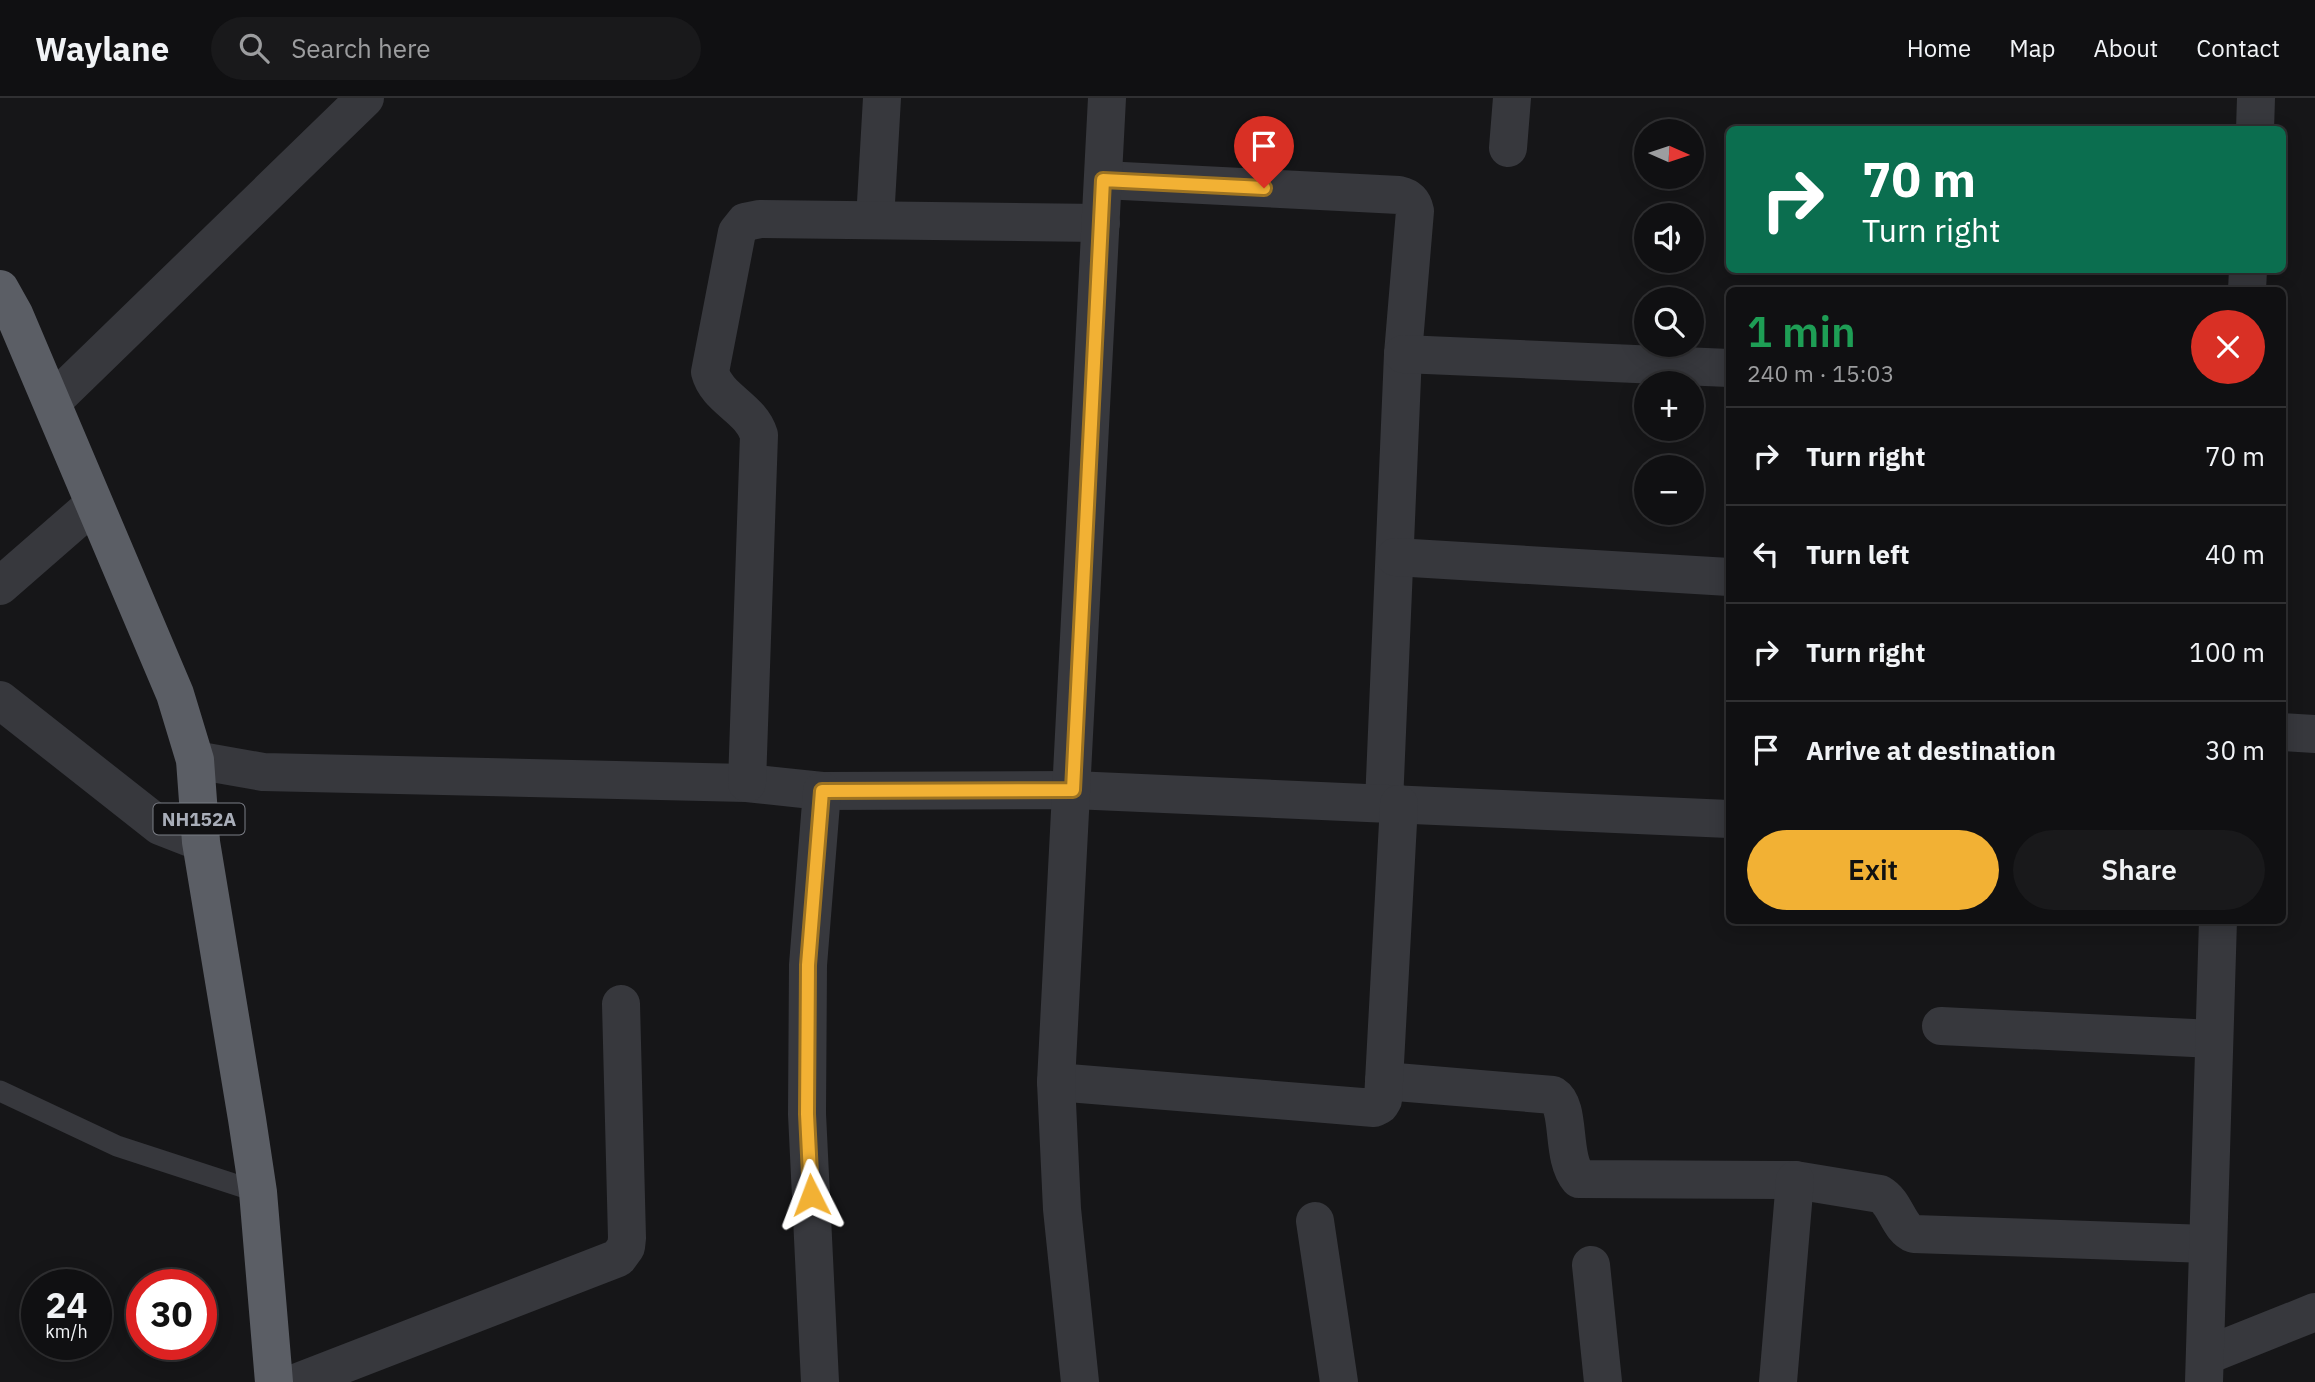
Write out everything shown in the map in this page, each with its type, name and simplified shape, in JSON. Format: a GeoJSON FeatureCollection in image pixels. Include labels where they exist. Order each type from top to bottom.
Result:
{"type":"FeatureCollection","features":[{"type":"Feature","properties":{"kind":"highway","name":"NH152A"},"geometry":{"type":"LineString","coordinates":[[0,289],[14,314],[175,694],[195,760],[201,842],[258,1192],[274,1382]]}},
{"type":"Feature","properties":{"kind":"street"},"geometry":{"type":"LineString","coordinates":[[52,402],[365,98]]}},
{"type":"Feature","properties":{"kind":"street"},"geometry":{"type":"LineString","coordinates":[[876,220],[882,98]]}},
{"type":"Feature","properties":{"kind":"street"},"geometry":{"type":"LineString","coordinates":[[1080,1382],[1062,1209],[1056,1082],[1107,98]]}},
{"type":"Feature","properties":{"kind":"street"},"geometry":{"type":"LineString","coordinates":[[1508,148],[1512,98]]}},
{"type":"Feature","properties":{"kind":"street"},"geometry":{"type":"LineString","coordinates":[[2255,126],[2256,98]]}},
{"type":"Feature","properties":{"kind":"street"},"geometry":{"type":"LineString","coordinates":[[1056,1082],[1374,1108],[1382,1100],[1384,1081],[1392,804],[1395,557],[1403,354],[1415,211],[1413,204],[1407,197],[1103,180]]}},
{"type":"Feature","properties":{"kind":"street"},"geometry":{"type":"LineString","coordinates":[[747,783],[759,435],[754,423],[716,387],[710,372],[737,232],[745,222],[760,219],[1101,223]]}},
{"type":"Feature","properties":{"kind":"street"},"geometry":{"type":"LineString","coordinates":[[1403,354],[1726,368]]}},
{"type":"Feature","properties":{"kind":"street"},"geometry":{"type":"LineString","coordinates":[[0,586],[94,504]]}},
{"type":"Feature","properties":{"kind":"street"},"geometry":{"type":"LineString","coordinates":[[1395,557],[1726,577]]}},
{"type":"Feature","properties":{"kind":"street"},"geometry":{"type":"LineString","coordinates":[[0,700],[160,826],[201,842]]}},
{"type":"Feature","properties":{"kind":"street"},"geometry":{"type":"LineString","coordinates":[[2286,732],[2315,734]]}},
{"type":"Feature","properties":{"kind":"street"},"geometry":{"type":"LineString","coordinates":[[195,760],[263,772],[747,783],[822,791],[1073,790],[1726,819]]}},
{"type":"Feature","properties":{"kind":"street"},"geometry":{"type":"LineString","coordinates":[[820,1382],[807,1114],[807,1019],[808,965],[822,791]]}},
{"type":"Feature","properties":{"kind":"street"},"geometry":{"type":"LineString","coordinates":[[2218,924],[2204,1369],[2315,1312]]}},
{"type":"Feature","properties":{"kind":"street"},"geometry":{"type":"LineString","coordinates":[[298,1382],[618,1258],[623,1253],[627,1238],[621,1004]]}},
{"type":"Feature","properties":{"kind":"street"},"geometry":{"type":"LineString","coordinates":[[1941,1026],[2214,1039]]}},
{"type":"Feature","properties":{"kind":"street"},"geometry":{"type":"LineString","coordinates":[[1384,1081],[1553,1095],[1561,1103],[1571,1168],[1579,1179],[1795,1180],[1880,1194],[1889,1201],[1906,1230],[1914,1234],[2208,1244]]}},
{"type":"Feature","properties":{"kind":"street"},"geometry":{"type":"LineString","coordinates":[[1778,1382],[1795,1180]]}},
{"type":"Feature","properties":{"kind":"street"},"geometry":{"type":"LineString","coordinates":[[1315,1221],[1339,1382]]}},
{"type":"Feature","properties":{"kind":"street"},"geometry":{"type":"LineString","coordinates":[[1591,1265],[1604,1382]]}},
{"type":"Feature","properties":{"kind":"lane"},"geometry":{"type":"LineString","coordinates":[[0,1091],[117,1146],[258,1192]]}},
{"type":"Feature","properties":{"kind":"route"},"geometry":{"type":"LineString","coordinates":[[811,1195],[807,1114],[808,965],[822,791],[1073,790],[1103,180],[1264,188]]}}]}
